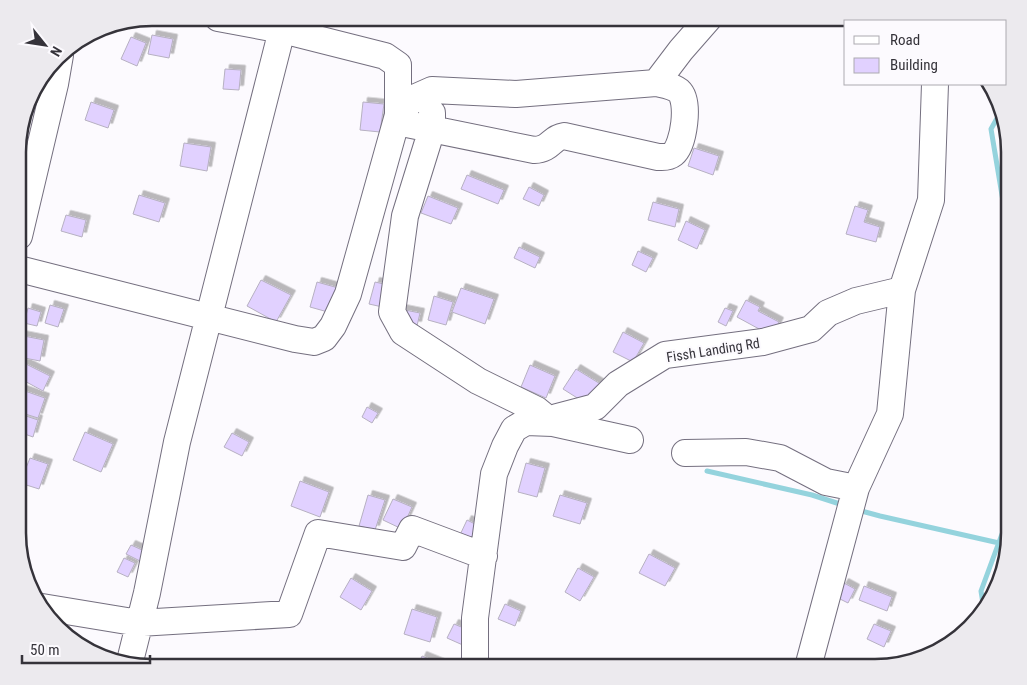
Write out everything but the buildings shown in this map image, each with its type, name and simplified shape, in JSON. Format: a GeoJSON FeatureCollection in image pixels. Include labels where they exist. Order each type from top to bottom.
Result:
{"type":"FeatureCollection","features":[{"type":"Feature","properties":{"kind":"street"},"geometry":{"type":"LineString","coordinates":[[131,657],[147,593],[177,442],[283,26]]}},
{"type":"Feature","properties":{"kind":"street"},"geometry":{"type":"LineString","coordinates":[[26,271],[295,339],[314,342],[324,338],[333,326],[348,294],[397,118],[398,65],[385,56],[289,26]]}},
{"type":"Feature","properties":{"kind":"street"},"geometry":{"type":"LineString","coordinates":[[656,83],[702,26]]}},
{"type":"Feature","properties":{"kind":"street"},"geometry":{"type":"LineString","coordinates":[[26,199],[48,82]]}},
{"type":"Feature","properties":{"kind":"street"},"geometry":{"type":"LineString","coordinates":[[656,83],[670,86],[679,91],[684,98],[685,104],[681,138],[674,153],[668,157],[658,157],[564,136],[559,137],[544,149],[534,150],[432,129],[397,118],[414,98],[432,90],[516,94],[656,83]]}},
{"type":"Feature","properties":{"kind":"street"},"geometry":{"type":"LineString","coordinates":[[810,658],[856,488],[890,414],[902,290],[931,200],[935,85]]}},
{"type":"Feature","properties":{"kind":"street"},"geometry":{"type":"LineString","coordinates":[[432,90],[432,129],[405,216],[392,312],[403,332],[478,381],[537,410],[553,423],[630,440]]}},
{"type":"Feature","properties":{"kind":"street","name":"Fissh Landing Rd"},"geometry":{"type":"LineString","coordinates":[[475,659],[475,618],[494,474],[514,429],[526,422],[553,423],[557,417],[594,406],[618,384],[665,355],[763,342],[811,329],[828,313],[856,301],[902,290]]}},
{"type":"Feature","properties":{"kind":"street"},"geometry":{"type":"LineString","coordinates":[[685,453],[746,452],[780,458],[826,482],[856,488]]}},
{"type":"Feature","properties":{"kind":"street"},"geometry":{"type":"LineString","coordinates":[[52,609],[139,623],[289,614],[318,533],[403,548],[412,529],[484,556]]}},
{"type":"Feature","properties":{"kind":"waterway"},"geometry":{"type":"LineString","coordinates":[[996,120],[991,129],[1000,183]]}},
{"type":"Feature","properties":{"kind":"waterway"},"geometry":{"type":"LineString","coordinates":[[707,471],[812,495],[843,505]]}},
{"type":"Feature","properties":{"kind":"waterway"},"geometry":{"type":"LineString","coordinates":[[858,510],[999,543]]}},
{"type":"Feature","properties":{"kind":"waterway"},"geometry":{"type":"LineString","coordinates":[[982,598],[981,591],[1000,539]]}}]}
